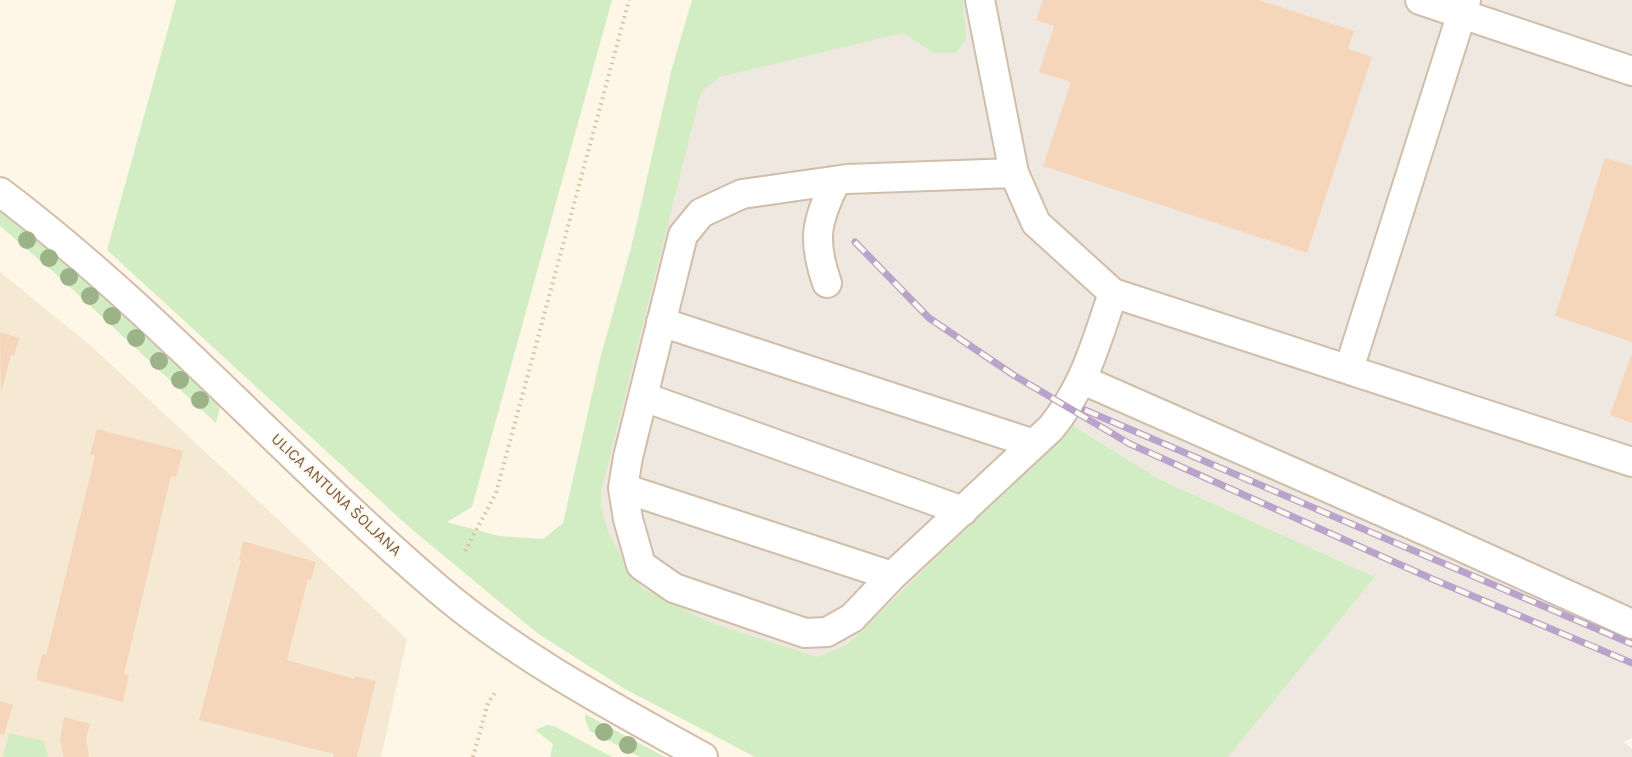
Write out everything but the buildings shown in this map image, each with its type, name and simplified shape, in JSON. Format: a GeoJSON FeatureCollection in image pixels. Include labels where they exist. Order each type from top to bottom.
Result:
{"type":"FeatureCollection","features":[{"type":"Feature","properties":{"kind":"street"},"geometry":{"type":"LineString","coordinates":[[980,0],[1014,173],[1036,223],[1113,293],[1632,462]]}},
{"type":"Feature","properties":{"kind":"street"},"geometry":{"type":"LineString","coordinates":[[1420,0],[1464,7],[1632,71]]}},
{"type":"Feature","properties":{"kind":"street"},"geometry":{"type":"LineString","coordinates":[[1349,369],[1464,7]]}},
{"type":"Feature","properties":{"kind":"street"},"geometry":{"type":"LineString","coordinates":[[1014,173],[836,181],[742,194],[701,213],[682,235],[628,457],[623,488],[628,519],[641,565],[674,588],[805,633],[827,633],[852,618],[892,576],[1034,444],[1067,408],[1083,380],[1113,293]]}},
{"type":"Feature","properties":{"kind":"street"},"geometry":{"type":"LineString","coordinates":[[826,283],[818,256],[816,235],[823,208],[836,181]]}},
{"type":"Feature","properties":{"kind":"street","name":"ULICA ANTUNA ŠOLJANA"},"geometry":{"type":"LineString","coordinates":[[0,192],[82,256],[438,589],[535,661],[586,693],[703,757]]}},
{"type":"Feature","properties":{"kind":"street"},"geometry":{"type":"LineString","coordinates":[[661,322],[1034,444]]}},
{"type":"Feature","properties":{"kind":"street"},"geometry":{"type":"LineString","coordinates":[[1083,380],[1632,624]]}},
{"type":"Feature","properties":{"kind":"street"},"geometry":{"type":"LineString","coordinates":[[644,397],[963,511]]}},
{"type":"Feature","properties":{"kind":"street"},"geometry":{"type":"LineString","coordinates":[[623,488],[892,576]]}},
{"type":"Feature","properties":{"kind":"path"},"geometry":{"type":"LineString","coordinates":[[465,551],[496,493],[629,0]]}},
{"type":"Feature","properties":{"kind":"path"},"geometry":{"type":"LineString","coordinates":[[473,757],[488,703],[496,691]]}},
{"type":"Feature","properties":{"kind":"shaded area"},"geometry":{"type":"Polygon","coordinates":[[[951,0],[1632,0],[1632,738],[1624,742],[1632,749],[1632,757],[1228,757],[1375,577],[1159,479],[1079,429],[816,682],[637,592],[587,544],[695,77],[951,0]]]}},
{"type":"Feature","properties":{"kind":"shaded area"},"geometry":{"type":"Polygon","coordinates":[[[0,272],[91,346],[407,639],[381,757],[0,757],[0,272]]]}},
{"type":"Feature","properties":{"kind":"green space"},"geometry":{"type":"Polygon","coordinates":[[[176,0],[612,0],[472,507],[447,522],[499,536],[543,539],[563,523],[600,359],[631,248],[672,68],[692,0],[963,0],[966,40],[955,53],[934,53],[903,33],[719,77],[701,92],[601,492],[601,506],[608,532],[624,562],[642,588],[709,622],[817,657],[847,645],[1072,425],[1159,479],[1375,577],[1228,757],[755,757],[625,689],[537,633],[409,527],[107,250],[176,0]]]}},
{"type":"Feature","properties":{"kind":"green space"},"geometry":{"type":"Polygon","coordinates":[[[0,211],[68,264],[216,402],[220,407],[216,423],[58,276],[0,226],[0,211]]]}},
{"type":"Feature","properties":{"kind":"green space"},"geometry":{"type":"Polygon","coordinates":[[[585,714],[665,757],[640,757],[590,731],[585,714]]]}},
{"type":"Feature","properties":{"kind":"green space"},"geometry":{"type":"Polygon","coordinates":[[[547,725],[554,726],[612,757],[550,757],[553,744],[535,730],[547,725]]]}},
{"type":"Feature","properties":{"kind":"green space"},"geometry":{"type":"Polygon","coordinates":[[[9,733],[44,741],[48,757],[3,757],[9,733]]]}},
{"type":"Feature","properties":{"kind":"railway"},"geometry":{"type":"LineString","coordinates":[[855,242],[929,318],[1015,376],[1130,444],[1430,578],[1632,663]]}},
{"type":"Feature","properties":{"kind":"railway"},"geometry":{"type":"LineString","coordinates":[[1085,410],[1632,644]]}}]}
